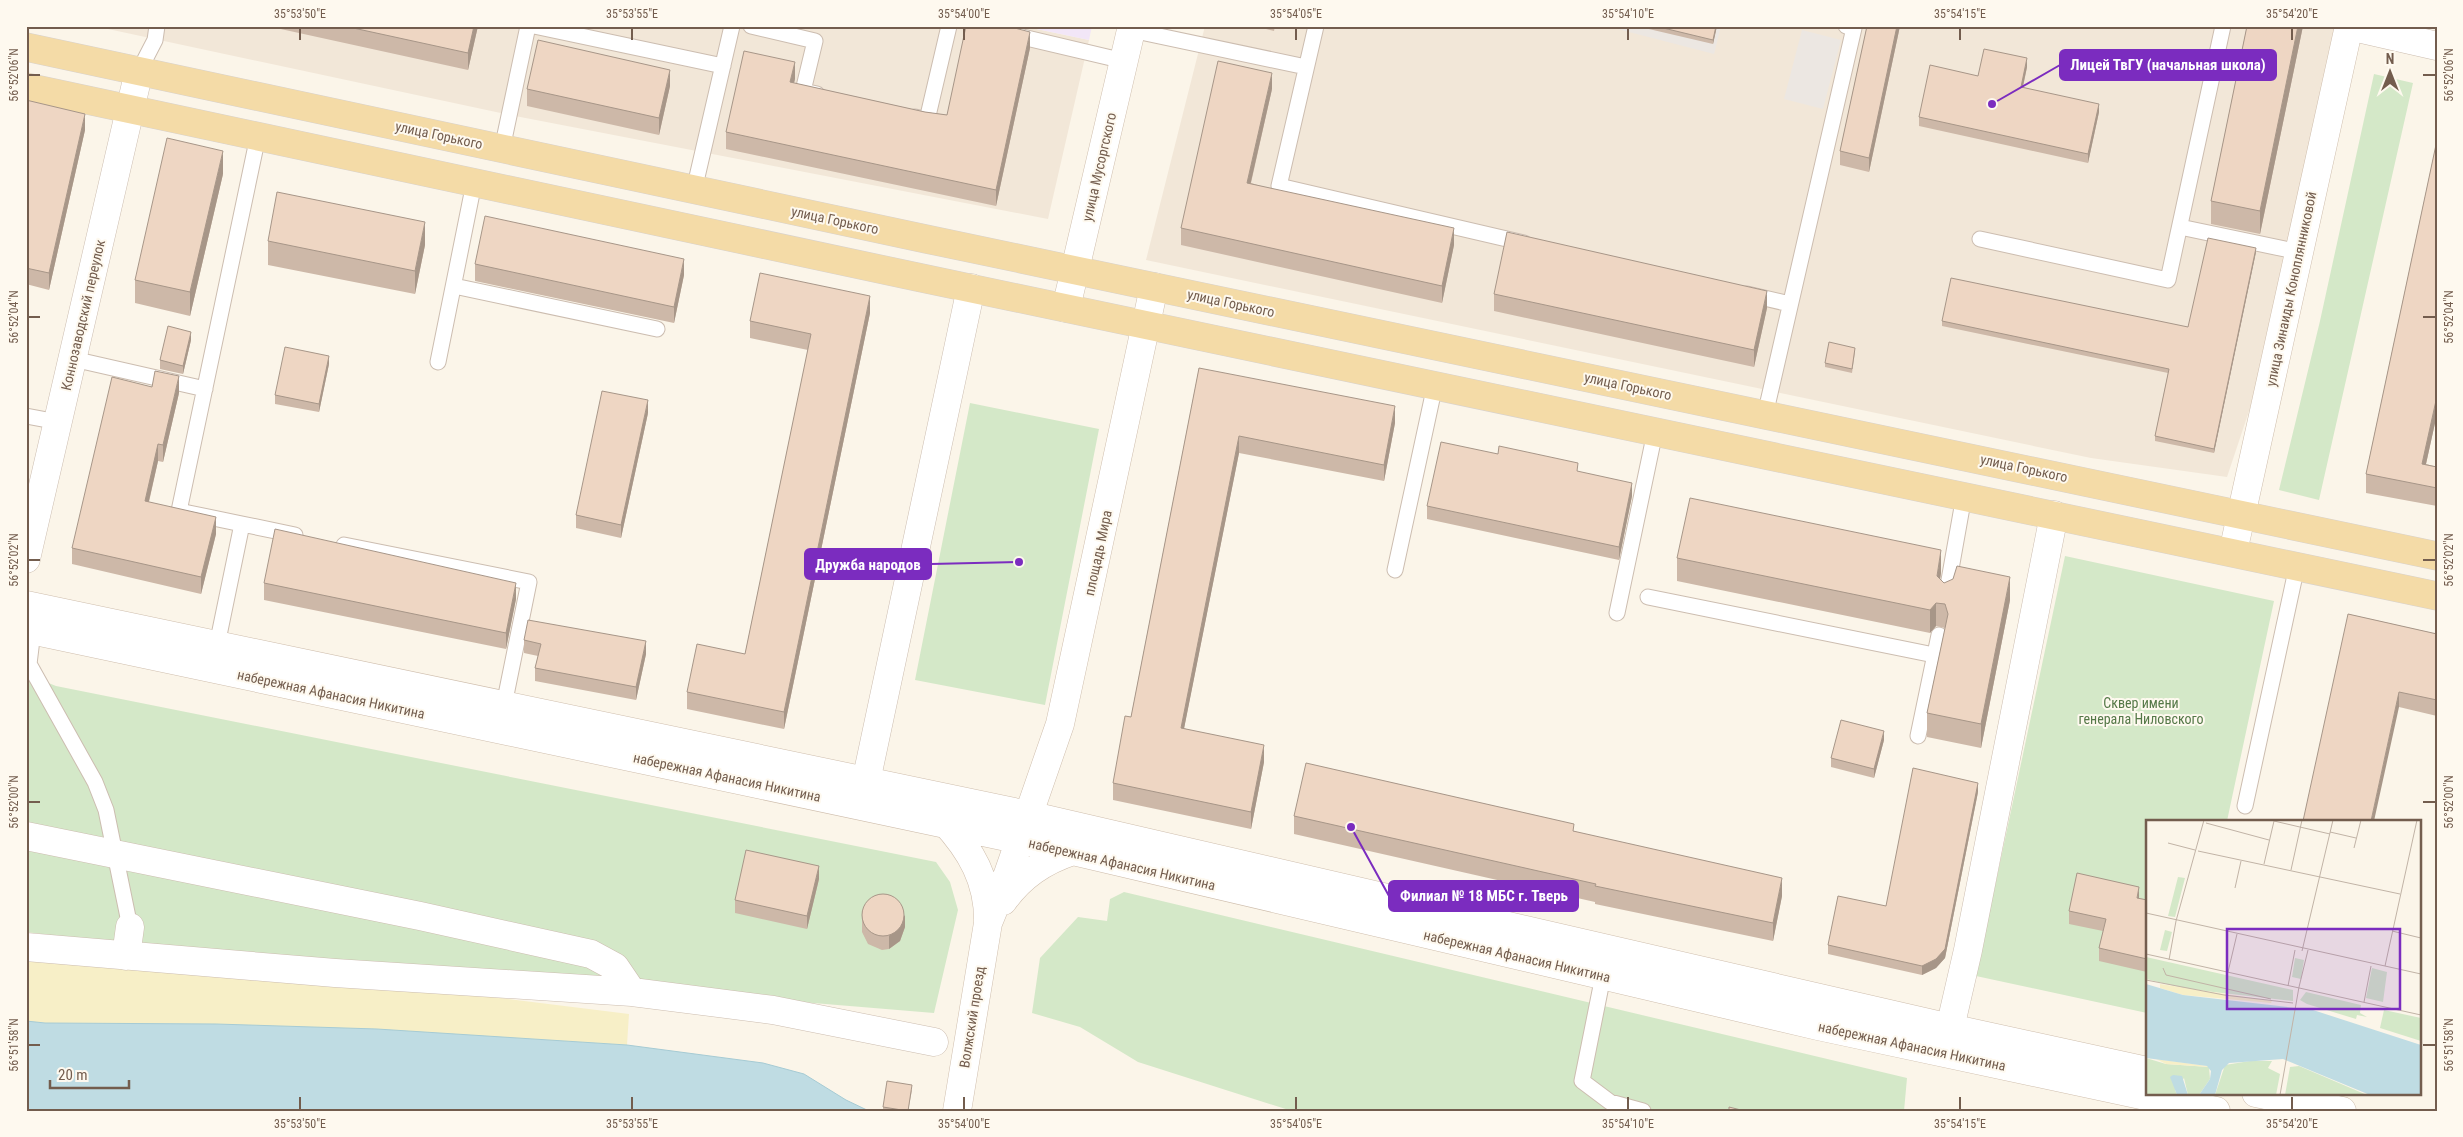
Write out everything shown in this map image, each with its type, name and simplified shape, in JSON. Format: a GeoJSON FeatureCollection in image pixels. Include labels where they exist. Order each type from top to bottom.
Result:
{"type":"FeatureCollection","features":[{"type":"Feature","properties":{"kind":"main road"},"geometry":{"type":"LineString","coordinates":[[2349,26],[2437,46]]}},
{"type":"Feature","properties":{"kind":"main road","name":"улица Зинаиды Коноплянниковой"},"geometry":{"type":"LineString","coordinates":[[2233,552],[2349,26]]}},
{"type":"Feature","properties":{"kind":"main road","name":"улица Мусоргского"},"geometry":{"type":"LineString","coordinates":[[1066,308],[1132,28]]}},
{"type":"Feature","properties":{"kind":"main road","name":"улица Горького"},"geometry":{"type":"LineString","coordinates":[[26,47],[1154,287],[2241,514],[2436,551]]}},
{"type":"Feature","properties":{"kind":"main road","name":"Коннозаводский переулок"},"geometry":{"type":"LineString","coordinates":[[26,559],[139,71]]}},
{"type":"Feature","properties":{"kind":"main road"},"geometry":{"type":"LineString","coordinates":[[26,87],[1146,325],[2437,596]]}},
{"type":"Feature","properties":{"kind":"main road","name":"площадь Мира"},"geometry":{"type":"LineString","coordinates":[[1028,815],[1060,724],[1154,287]]}},
{"type":"Feature","properties":{"kind":"main road"},"geometry":{"type":"LineString","coordinates":[[863,793],[971,288]]}},
{"type":"Feature","properties":{"kind":"main road"},"geometry":{"type":"LineString","coordinates":[[1947,1040],[1970,941],[2054,515]]}},
{"type":"Feature","properties":{"kind":"main road","name":"набережная Афанасия Никитина"},"geometry":{"type":"LineString","coordinates":[[28,622],[217,645],[504,705],[863,793],[947,824],[1603,976],[1947,1040],[2146,1071]]}},
{"type":"Feature","properties":{"kind":"main road","name":"набережная Афанасия Никитина"},"geometry":{"type":"LineString","coordinates":[[28,622],[863,793],[900,789],[1028,815],[1947,1040],[2146,1093]]}},
{"type":"Feature","properties":{"kind":"main road","name":"Волжский проезд"},"geometry":{"type":"LineString","coordinates":[[900,789],[919,799],[947,824],[966,847],[977,866],[986,893],[988,923]]}},
{"type":"Feature","properties":{"kind":"main road","name":"Волжский проезд"},"geometry":{"type":"LineString","coordinates":[[957,1111],[988,923],[1028,815]]}},
{"type":"Feature","properties":{"kind":"main road"},"geometry":{"type":"LineString","coordinates":[[26,836],[420,916],[591,954],[615,967],[632,992]]}},
{"type":"Feature","properties":{"kind":"main road","name":"Волжский проезд"},"geometry":{"type":"LineString","coordinates":[[988,923],[1013,887],[1024,877],[1046,862],[1073,852]]}},
{"type":"Feature","properties":{"kind":"main road"},"geometry":{"type":"LineString","coordinates":[[126,956],[130,926]]}},
{"type":"Feature","properties":{"kind":"main road"},"geometry":{"type":"LineString","coordinates":[[26,948],[335,973],[632,992],[773,1010],[934,1042]]}},
{"type":"Feature","properties":{"kind":"main road","name":"набережная Афанасия Никитина"},"geometry":{"type":"LineString","coordinates":[[2152,1094],[2216,1111]]}},
{"type":"Feature","properties":{"kind":"main road"},"geometry":{"type":"LineString","coordinates":[[2261,1094],[2342,1111]]}},
{"type":"Feature","properties":{"kind":"lane"},"geometry":{"type":"LineString","coordinates":[[139,71],[155,40],[157,26]]}},
{"type":"Feature","properties":{"kind":"lane"},"geometry":{"type":"LineString","coordinates":[[502,149],[528,26]]}},
{"type":"Feature","properties":{"kind":"lane"},"geometry":{"type":"LineString","coordinates":[[534,26],[723,66]]}},
{"type":"Feature","properties":{"kind":"lane"},"geometry":{"type":"LineString","coordinates":[[694,190],[732,26]]}},
{"type":"Feature","properties":{"kind":"lane"},"geometry":{"type":"LineString","coordinates":[[751,26],[815,41],[803,91],[832,98]]}},
{"type":"Feature","properties":{"kind":"lane"},"geometry":{"type":"LineString","coordinates":[[899,113],[927,120],[949,26]]}},
{"type":"Feature","properties":{"kind":"lane"},"geometry":{"type":"LineString","coordinates":[[976,26],[1124,61]]}},
{"type":"Feature","properties":{"kind":"lane"},"geometry":{"type":"LineString","coordinates":[[1316,26],[1279,186],[1540,246]]}},
{"type":"Feature","properties":{"kind":"lane"},"geometry":{"type":"LineString","coordinates":[[1766,414],[1854,28],[1846,26]]}},
{"type":"Feature","properties":{"kind":"lane"},"geometry":{"type":"LineString","coordinates":[[1980,240],[2168,280],[2223,26]]}},
{"type":"Feature","properties":{"kind":"lane"},"geometry":{"type":"LineString","coordinates":[[1132,28],[1306,68]]}},
{"type":"Feature","properties":{"kind":"lane"},"geometry":{"type":"LineString","coordinates":[[258,136],[180,511],[309,538]]}},
{"type":"Feature","properties":{"kind":"lane"},"geometry":{"type":"LineString","coordinates":[[438,362],[474,183]]}},
{"type":"Feature","properties":{"kind":"lane"},"geometry":{"type":"LineString","coordinates":[[2180,227],[2299,252]]}},
{"type":"Feature","properties":{"kind":"lane"},"geometry":{"type":"LineString","coordinates":[[454,286],[657,329]]}},
{"type":"Feature","properties":{"kind":"lane"},"geometry":{"type":"LineString","coordinates":[[1732,290],[1790,304]]}},
{"type":"Feature","properties":{"kind":"lane"},"geometry":{"type":"LineString","coordinates":[[73,359],[205,389]]}},
{"type":"Feature","properties":{"kind":"lane"},"geometry":{"type":"LineString","coordinates":[[1395,570],[1435,385]]}},
{"type":"Feature","properties":{"kind":"lane"},"geometry":{"type":"LineString","coordinates":[[26,416],[58,422]]}},
{"type":"Feature","properties":{"kind":"lane"},"geometry":{"type":"LineString","coordinates":[[1618,613],[1656,432]]}},
{"type":"Feature","properties":{"kind":"lane"},"geometry":{"type":"LineString","coordinates":[[1946,597],[1964,496]]}},
{"type":"Feature","properties":{"kind":"lane"},"geometry":{"type":"LineString","coordinates":[[217,645],[242,524]]}},
{"type":"Feature","properties":{"kind":"lane"},"geometry":{"type":"LineString","coordinates":[[328,541],[529,582],[504,705]]}},
{"type":"Feature","properties":{"kind":"lane"},"geometry":{"type":"LineString","coordinates":[[2245,806],[2297,566]]}},
{"type":"Feature","properties":{"kind":"lane"},"geometry":{"type":"LineString","coordinates":[[1648,596],[1934,655]]}},
{"type":"Feature","properties":{"kind":"lane"},"geometry":{"type":"LineString","coordinates":[[28,622],[29,664],[95,782],[106,810],[130,926]]}},
{"type":"Feature","properties":{"kind":"lane"},"geometry":{"type":"LineString","coordinates":[[1918,736],[1938,635]]}},
{"type":"Feature","properties":{"kind":"lane"},"geometry":{"type":"LineString","coordinates":[[1603,976],[1582,1081],[1610,1102],[1643,1111]]}},
{"type":"Feature","properties":{"kind":"shaded area"},"geometry":{"type":"Polygon","coordinates":[[[94,26],[1022,26],[1089,40],[1048,219],[510,115],[94,26]]]}},
{"type":"Feature","properties":{"kind":"shaded area"},"geometry":{"type":"Polygon","coordinates":[[[1022,26],[1092,26],[1089,40],[1022,26]]]}},
{"type":"Feature","properties":{"kind":"shaded area"},"geometry":{"type":"Polygon","coordinates":[[[1205,26],[2344,26],[2294,276],[2227,477],[2091,458],[1146,260],[1205,26]]]}},
{"type":"Feature","properties":{"kind":"shaded area"},"geometry":{"type":"Polygon","coordinates":[[[1606,26],[1721,26],[1714,54],[1606,26]]]}},
{"type":"Feature","properties":{"kind":"shaded area"},"geometry":{"type":"Polygon","coordinates":[[[1802,30],[1841,40],[1823,109],[1784,99],[1802,30]]]}},
{"type":"Feature","properties":{"kind":"green space"},"geometry":{"type":"Polygon","coordinates":[[[2374,74],[2413,83],[2319,500],[2279,490],[2320,321],[2374,74]]]}},
{"type":"Feature","properties":{"kind":"green space"},"geometry":{"type":"Polygon","coordinates":[[[970,403],[1099,429],[1045,705],[915,680],[970,403]]]}},
{"type":"Feature","properties":{"kind":"green space","name":"Сквер имени генерала Ниловского"},"geometry":{"type":"Polygon","coordinates":[[[2065,556],[2274,601],[2227,820],[2146,820],[2146,1013],[1976,976],[2065,556]]]}},
{"type":"Feature","properties":{"kind":"green space"},"geometry":{"type":"Polygon","coordinates":[[[26,674],[56,686],[936,862],[950,882],[958,910],[934,1013],[160,949],[26,932],[26,674]]]}},
{"type":"Feature","properties":{"kind":"green space"},"geometry":{"type":"Polygon","coordinates":[[[1124,892],[1907,1078],[1904,1111],[1292,1111],[1138,1062],[1080,1027],[1032,1013],[1040,958],[1078,917],[1107,921],[1110,899],[1124,892]]]}},
{"type":"Feature","properties":{"kind":"sand"},"geometry":{"type":"Polygon","coordinates":[[[26,939],[629,1014],[627,1045],[216,1024],[45,1023],[26,1021],[26,939]]]}},
{"type":"Feature","properties":{"kind":"water"},"geometry":{"type":"Polygon","coordinates":[[[26,1021],[45,1023],[216,1024],[377,1029],[627,1045],[763,1063],[804,1074],[846,1100],[869,1111],[26,1111],[26,1021]]]}},
{"type":"Feature","properties":{"kind":"building"},"geometry":{"type":"Polygon","coordinates":[[[344,26],[474,26],[468,53],[344,26]]]}},
{"type":"Feature","properties":{"kind":"building"},"geometry":{"type":"Polygon","coordinates":[[[966,26],[1007,26],[1030,32],[996,190],[726,132],[744,51],[795,62],[790,82],[925,112],[947,115],[966,26]]]}},
{"type":"Feature","properties":{"kind":"building"},"geometry":{"type":"Polygon","coordinates":[[[1655,26],[1716,26],[1713,40],[1655,26]]]}},
{"type":"Feature","properties":{"kind":"building"},"geometry":{"type":"Polygon","coordinates":[[[1867,26],[1897,26],[1869,158],[1840,151],[1867,26]]]}},
{"type":"Feature","properties":{"kind":"building"},"geometry":{"type":"Polygon","coordinates":[[[2247,26],[2298,26],[2260,211],[2211,201],[2247,26]]]}},
{"type":"Feature","properties":{"kind":"building"},"geometry":{"type":"Polygon","coordinates":[[[538,40],[670,70],[659,118],[527,89],[538,40]]]}},
{"type":"Feature","properties":{"kind":"building"},"geometry":{"type":"Polygon","coordinates":[[[1984,49],[2027,58],[2021,87],[2099,104],[2088,154],[1919,117],[1930,65],[1978,76],[1984,49]]]}},
{"type":"Feature","properties":{"kind":"building"},"geometry":{"type":"Polygon","coordinates":[[[1218,61],[1272,73],[1247,183],[1454,228],[1442,286],[1181,228],[1218,61]]]}},
{"type":"Feature","properties":{"kind":"building"},"geometry":{"type":"Polygon","coordinates":[[[26,100],[85,114],[49,273],[26,268],[26,100]]]}},
{"type":"Feature","properties":{"kind":"building"},"geometry":{"type":"Polygon","coordinates":[[[167,138],[223,151],[190,292],[135,280],[167,138]]]}},
{"type":"Feature","properties":{"kind":"building"},"geometry":{"type":"Polygon","coordinates":[[[2437,140],[2437,396],[2422,464],[2437,467],[2437,488],[2366,474],[2437,140]]]}},
{"type":"Feature","properties":{"kind":"building"},"geometry":{"type":"Polygon","coordinates":[[[277,192],[425,222],[415,271],[268,241],[277,192]]]}},
{"type":"Feature","properties":{"kind":"building"},"geometry":{"type":"Polygon","coordinates":[[[485,216],[684,259],[674,307],[475,264],[485,216]]]}},
{"type":"Feature","properties":{"kind":"building"},"geometry":{"type":"Polygon","coordinates":[[[1507,232],[1767,291],[1754,350],[1494,294],[1507,232]]]}},
{"type":"Feature","properties":{"kind":"building"},"geometry":{"type":"Polygon","coordinates":[[[2208,238],[2256,248],[2214,449],[2155,436],[2169,369],[1942,321],[1951,278],[2188,327],[2208,238]]]}},
{"type":"Feature","properties":{"kind":"building"},"geometry":{"type":"Polygon","coordinates":[[[760,273],[870,296],[784,712],[687,692],[697,644],[745,654],[811,334],[750,321],[760,273]]]}},
{"type":"Feature","properties":{"kind":"building"},"geometry":{"type":"Polygon","coordinates":[[[168,326],[191,332],[183,366],[160,360],[168,326]]]}},
{"type":"Feature","properties":{"kind":"building"},"geometry":{"type":"Polygon","coordinates":[[[1829,342],[1855,348],[1852,369],[1825,363],[1829,342]]]}},
{"type":"Feature","properties":{"kind":"building"},"geometry":{"type":"Polygon","coordinates":[[[285,347],[329,356],[319,404],[275,395],[285,347]]]}},
{"type":"Feature","properties":{"kind":"building"},"geometry":{"type":"Polygon","coordinates":[[[1199,368],[1395,406],[1384,465],[1239,436],[1181,728],[1264,745],[1251,812],[1113,783],[1125,716],[1131,717],[1199,368]]]}},
{"type":"Feature","properties":{"kind":"building"},"geometry":{"type":"Polygon","coordinates":[[[155,371],[179,376],[163,445],[158,444],[145,501],[216,517],[201,577],[72,548],[112,377],[152,387],[155,371]]]}},
{"type":"Feature","properties":{"kind":"building"},"geometry":{"type":"Polygon","coordinates":[[[602,391],[648,400],[621,525],[576,515],[602,391]]]}},
{"type":"Feature","properties":{"kind":"building"},"geometry":{"type":"Polygon","coordinates":[[[1441,442],[1498,454],[1499,446],[1578,463],[1577,471],[1632,483],[1619,547],[1427,506],[1441,442]]]}},
{"type":"Feature","properties":{"kind":"building"},"geometry":{"type":"Polygon","coordinates":[[[1690,498],[1941,550],[1937,576],[1944,583],[1953,579],[1957,566],[2010,577],[1981,724],[1927,713],[1948,614],[1945,604],[1936,603],[1930,610],[1677,558],[1690,498]]]}},
{"type":"Feature","properties":{"kind":"building"},"geometry":{"type":"Polygon","coordinates":[[[275,529],[516,583],[506,633],[264,583],[275,529]]]}},
{"type":"Feature","properties":{"kind":"building"},"geometry":{"type":"Polygon","coordinates":[[[2348,614],[2437,634],[2437,700],[2399,692],[2371,820],[2303,820],[2348,614]]]}},
{"type":"Feature","properties":{"kind":"building"},"geometry":{"type":"Polygon","coordinates":[[[528,620],[646,641],[636,687],[535,668],[541,644],[524,640],[528,620]]]}},
{"type":"Feature","properties":{"kind":"building"},"geometry":{"type":"Polygon","coordinates":[[[1841,720],[1884,731],[1874,769],[1831,758],[1841,720]]]}},
{"type":"Feature","properties":{"kind":"building"},"geometry":{"type":"Polygon","coordinates":[[[1306,763],[1574,824],[1573,831],[1782,878],[1773,923],[1595,886],[1596,884],[1294,816],[1306,763]]]}},
{"type":"Feature","properties":{"kind":"building"},"geometry":{"type":"Polygon","coordinates":[[[1913,768],[1978,783],[1945,949],[1936,959],[1922,966],[1828,945],[1838,896],[1886,906],[1913,768]]]}},
{"type":"Feature","properties":{"kind":"building"},"geometry":{"type":"Polygon","coordinates":[[[746,850],[819,866],[807,916],[735,900],[746,850]]]}},
{"type":"Feature","properties":{"kind":"building"},"geometry":{"type":"Polygon","coordinates":[[[2077,873],[2139,887],[2137,898],[2146,900],[2146,959],[2099,948],[2106,919],[2069,911],[2077,873]]]}},
{"type":"Feature","properties":{"kind":"building"},"geometry":{"type":"Polygon","coordinates":[[[887,894],[895,897],[901,903],[904,915],[901,927],[895,933],[879,936],[871,933],[865,927],[862,911],[865,903],[871,897],[887,894]]]}},
{"type":"Feature","properties":{"kind":"building"},"geometry":{"type":"Polygon","coordinates":[[[887,1081],[912,1085],[908,1111],[883,1107],[887,1081]]]}},
{"type":"Feature","properties":{"kind":"building"},"geometry":{"type":"Polygon","coordinates":[[[1729,1107],[1745,1111],[1729,1111],[1729,1107]]]}},
{"type":"Feature","properties":{"kind":"place","name":"Лицей ТвГУ (начальная школа)"},"geometry":{"type":"Point","coordinates":[1992,104]}},
{"type":"Feature","properties":{"kind":"place","name":"Дружба народов"},"geometry":{"type":"Point","coordinates":[1019,562]}},
{"type":"Feature","properties":{"kind":"place","name":"Филиал № 18 МБС г. Тверь"},"geometry":{"type":"Point","coordinates":[1351,827]}}]}
